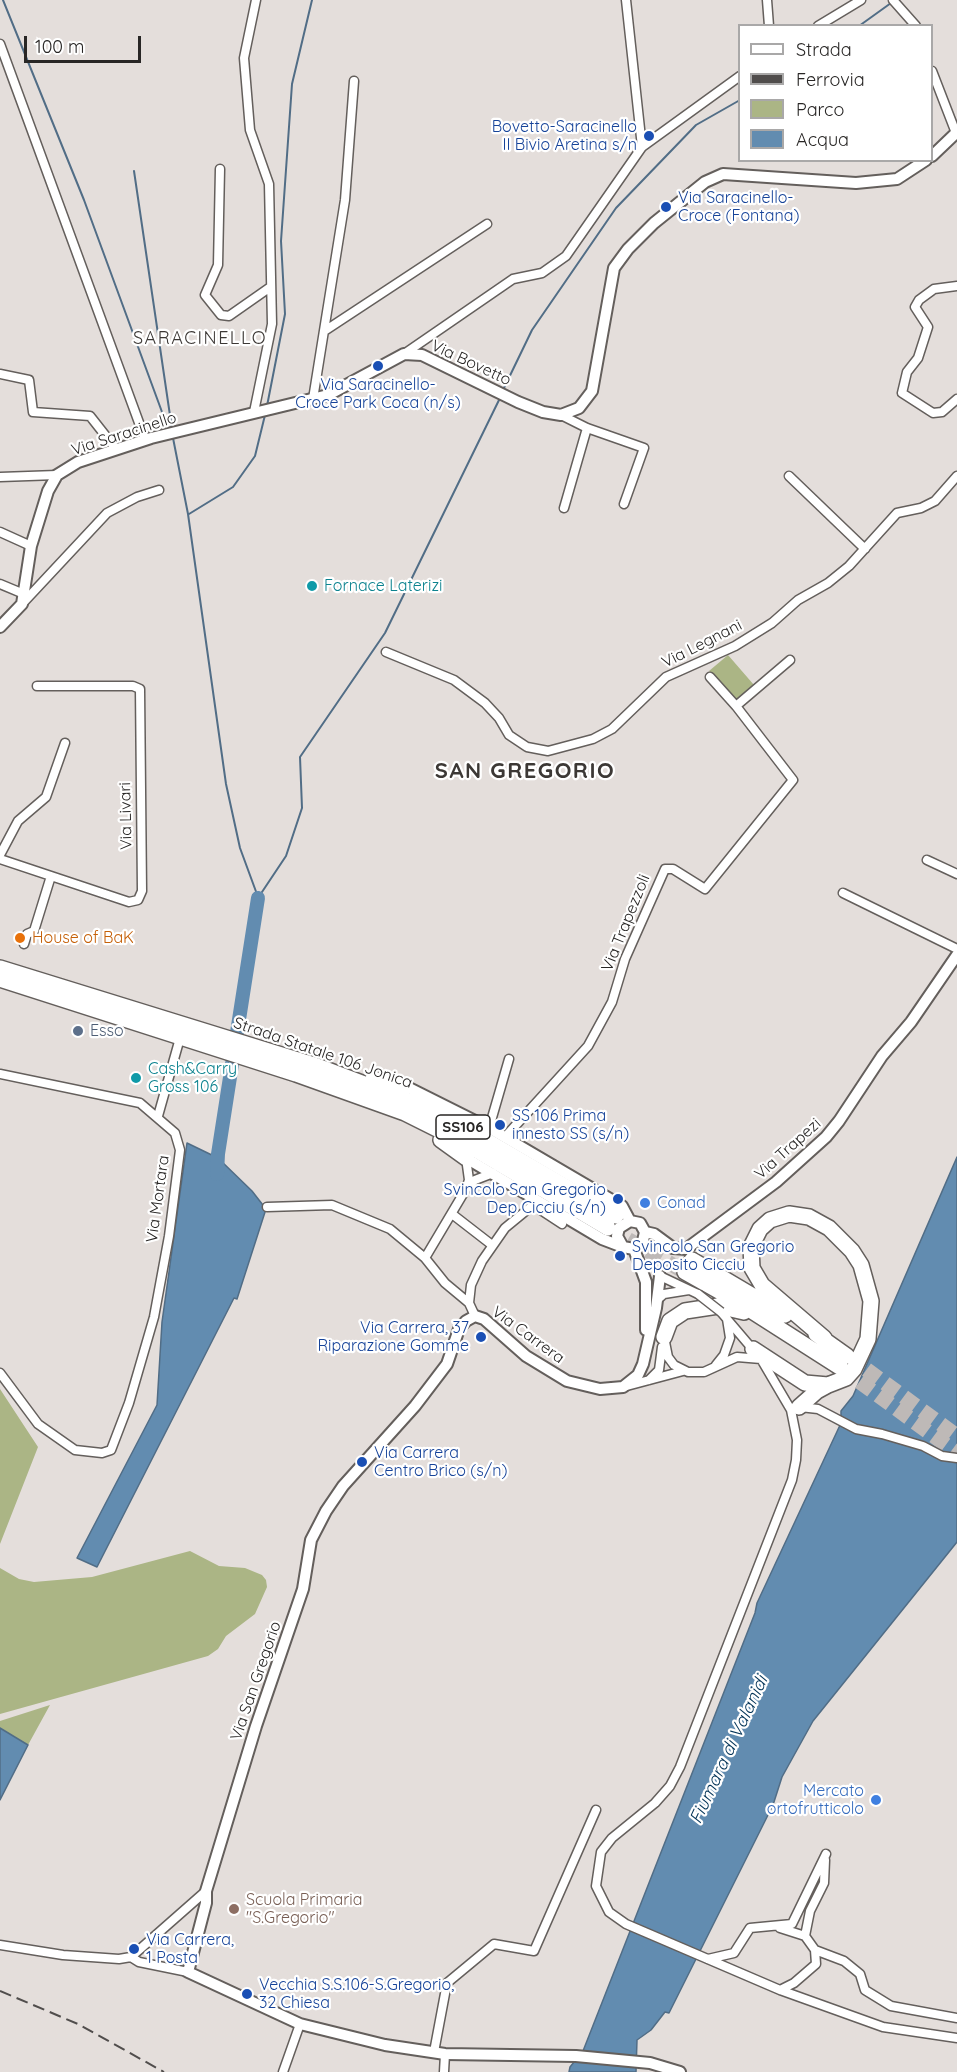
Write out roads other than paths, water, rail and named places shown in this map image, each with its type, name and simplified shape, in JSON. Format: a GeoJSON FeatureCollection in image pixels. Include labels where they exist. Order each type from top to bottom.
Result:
{"type":"FeatureCollection","features":[{"type":"Feature","properties":{"kind":"highway","name":"Strada Statale 106 Jonica"},"geometry":{"type":"LineString","coordinates":[[0,968],[190,1037]]}},
{"type":"Feature","properties":{"kind":"highway","name":"Strada Statale 106 Jonica"},"geometry":{"type":"LineString","coordinates":[[0,979],[190,1037],[298,1067],[405,1113],[618,1222]]}},
{"type":"Feature","properties":{"kind":"highway","name":"Strada Statale 106 Jonica"},"geometry":{"type":"LineString","coordinates":[[298,1067],[316,1066],[409,1101],[463,1126],[618,1222]]}},
{"type":"Feature","properties":{"kind":"highway"},"geometry":{"type":"LineString","coordinates":[[316,1066],[405,1086]]}},
{"type":"Feature","properties":{"kind":"highway"},"geometry":{"type":"LineString","coordinates":[[405,1113],[466,1158]]}},
{"type":"Feature","properties":{"kind":"highway"},"geometry":{"type":"LineString","coordinates":[[757,1354],[805,1383],[828,1385],[838,1383],[850,1374],[868,1339],[872,1301],[867,1280],[852,1251],[829,1228],[803,1215],[789,1214],[776,1217],[760,1229],[753,1241],[751,1261],[754,1274],[821,1346]]}},
{"type":"Feature","properties":{"kind":"highway"},"geometry":{"type":"LineString","coordinates":[[688,1266],[844,1362]]}},
{"type":"Feature","properties":{"kind":"highway"},"geometry":{"type":"LineString","coordinates":[[664,1337],[670,1321],[680,1313],[718,1306],[741,1311],[821,1346]]}},
{"type":"Feature","properties":{"kind":"highway"},"geometry":{"type":"LineString","coordinates":[[795,1408],[828,1385]]}},
{"type":"Feature","properties":{"kind":"street"},"geometry":{"type":"LineString","coordinates":[[256,0],[244,58],[250,130],[268,184],[269,288],[272,324],[256,411]]}},
{"type":"Feature","properties":{"kind":"street"},"geometry":{"type":"LineString","coordinates":[[626,0],[642,147]]}},
{"type":"Feature","properties":{"kind":"street"},"geometry":{"type":"LineString","coordinates":[[767,0],[769,24]]}},
{"type":"Feature","properties":{"kind":"street"},"geometry":{"type":"LineString","coordinates":[[821,24],[861,0]]}},
{"type":"Feature","properties":{"kind":"street"},"geometry":{"type":"LineString","coordinates":[[893,0],[915,24]]}},
{"type":"Feature","properties":{"kind":"street"},"geometry":{"type":"LineString","coordinates":[[0,44],[148,439]]}},
{"type":"Feature","properties":{"kind":"street"},"geometry":{"type":"LineString","coordinates":[[933,74],[956,133],[933,155]]}},
{"type":"Feature","properties":{"kind":"street"},"geometry":{"type":"LineString","coordinates":[[404,354],[513,279],[542,273],[566,256],[642,147],[738,77]]}},
{"type":"Feature","properties":{"kind":"street"},"geometry":{"type":"LineString","coordinates":[[313,399],[326,330],[345,200],[354,81]]}},
{"type":"Feature","properties":{"kind":"street"},"geometry":{"type":"LineString","coordinates":[[561,415],[579,408],[592,391],[614,268],[628,249],[654,223],[705,182],[723,174],[856,183],[897,178],[923,162]]}},
{"type":"Feature","properties":{"kind":"street"},"geometry":{"type":"LineString","coordinates":[[220,169],[218,265],[205,295],[221,315],[230,316],[269,288]]}},
{"type":"Feature","properties":{"kind":"street"},"geometry":{"type":"LineString","coordinates":[[326,330],[487,224]]}},
{"type":"Feature","properties":{"kind":"street"},"geometry":{"type":"LineString","coordinates":[[957,286],[934,289],[915,307],[928,327],[918,358],[907,372],[902,393],[933,413],[942,412],[957,399]]}},
{"type":"Feature","properties":{"kind":"street","name":"Via Bovetto"},"geometry":{"type":"LineString","coordinates":[[277,407],[328,395],[404,354],[422,355],[518,402],[543,412],[561,415]]}},
{"type":"Feature","properties":{"kind":"street"},"geometry":{"type":"LineString","coordinates":[[0,374],[29,380],[33,412],[90,416],[117,449]]}},
{"type":"Feature","properties":{"kind":"street","name":"Via Saracinello"},"geometry":{"type":"LineString","coordinates":[[23,599],[31,546],[48,491],[57,475],[78,462],[148,439],[277,407]]}},
{"type":"Feature","properties":{"kind":"street"},"geometry":{"type":"LineString","coordinates":[[561,415],[587,428],[644,448],[624,504]]}},
{"type":"Feature","properties":{"kind":"street"},"geometry":{"type":"LineString","coordinates":[[564,508],[587,428]]}},
{"type":"Feature","properties":{"kind":"street"},"geometry":{"type":"LineString","coordinates":[[0,477],[57,475]]}},
{"type":"Feature","properties":{"kind":"street","name":"Via Legnani"},"geometry":{"type":"LineString","coordinates":[[386,652],[454,680],[485,703],[510,735],[527,747],[548,751],[593,739],[612,729],[666,677],[735,646],[772,623],[798,600],[828,583],[865,549],[897,513],[921,508],[935,501],[957,476]]}},
{"type":"Feature","properties":{"kind":"street"},"geometry":{"type":"LineString","coordinates":[[789,477],[865,549]]}},
{"type":"Feature","properties":{"kind":"street"},"geometry":{"type":"LineString","coordinates":[[0,627],[23,599],[107,513],[123,503],[159,490]]}},
{"type":"Feature","properties":{"kind":"street"},"geometry":{"type":"LineString","coordinates":[[0,532],[31,546]]}},
{"type":"Feature","properties":{"kind":"street"},"geometry":{"type":"LineString","coordinates":[[0,584],[23,599]]}},
{"type":"Feature","properties":{"kind":"street"},"geometry":{"type":"LineString","coordinates":[[710,677],[736,706],[790,660]]}},
{"type":"Feature","properties":{"kind":"street","name":"Via Livari"},"geometry":{"type":"LineString","coordinates":[[0,857],[129,902],[138,900],[142,891],[140,689],[133,686],[38,686]]}},
{"type":"Feature","properties":{"kind":"street","name":"Via Trapezzoli"},"geometry":{"type":"LineString","coordinates":[[505,1137],[588,1046],[612,1002],[625,959],[664,869],[673,869],[705,889],[793,780],[736,706]]}},
{"type":"Feature","properties":{"kind":"street"},"geometry":{"type":"LineString","coordinates":[[0,857],[18,821],[46,797],[65,743]]}},
{"type":"Feature","properties":{"kind":"street"},"geometry":{"type":"LineString","coordinates":[[927,860],[957,874]]}},
{"type":"Feature","properties":{"kind":"street"},"geometry":{"type":"LineString","coordinates":[[24,944],[27,934],[34,931],[51,876]]}},
{"type":"Feature","properties":{"kind":"street"},"geometry":{"type":"LineString","coordinates":[[843,893],[957,949]]}},
{"type":"Feature","properties":{"kind":"street","name":"Via Trapezi"},"geometry":{"type":"LineString","coordinates":[[645,1232],[654,1234],[673,1248],[686,1249],[776,1182],[826,1137],[839,1121],[882,1056],[911,1022],[957,955]]}},
{"type":"Feature","properties":{"kind":"street"},"geometry":{"type":"LineString","coordinates":[[158,1116],[190,1037]]}},
{"type":"Feature","properties":{"kind":"street"},"geometry":{"type":"LineString","coordinates":[[489,1128],[509,1059]]}},
{"type":"Feature","properties":{"kind":"street","name":"Via Mortara"},"geometry":{"type":"LineString","coordinates":[[0,1074],[140,1103],[158,1116],[175,1133],[180,1150],[169,1236],[154,1317],[129,1403],[111,1450],[102,1453],[75,1450],[38,1424],[0,1373]]}},
{"type":"Feature","properties":{"kind":"street"},"geometry":{"type":"LineString","coordinates":[[405,1086],[489,1128],[622,1206],[618,1222]]}},
{"type":"Feature","properties":{"kind":"street"},"geometry":{"type":"LineString","coordinates":[[466,1158],[602,1239],[629,1248],[642,1245],[645,1232],[640,1224],[618,1222]]}},
{"type":"Feature","properties":{"kind":"street"},"geometry":{"type":"LineString","coordinates":[[425,1258],[470,1180],[466,1158]]}},
{"type":"Feature","properties":{"kind":"street"},"geometry":{"type":"LineString","coordinates":[[466,1189],[475,1180],[493,1173]]}},
{"type":"Feature","properties":{"kind":"street"},"geometry":{"type":"LineString","coordinates":[[267,1207],[332,1205],[390,1229],[425,1258],[444,1283],[469,1303],[475,1316]]}},
{"type":"Feature","properties":{"kind":"street"},"geometry":{"type":"LineString","coordinates":[[469,1303],[471,1285],[492,1245],[505,1228],[532,1205],[562,1224]]}},
{"type":"Feature","properties":{"kind":"street"},"geometry":{"type":"LineString","coordinates":[[452,1214],[492,1245]]}},
{"type":"Feature","properties":{"kind":"street"},"geometry":{"type":"LineString","coordinates":[[618,1222],[622,1224],[618,1232],[618,1240],[629,1248],[641,1263],[660,1276],[694,1292],[724,1315],[757,1354],[795,1408],[797,1440],[792,1480],[680,1767],[670,1786],[655,1803],[612,1838],[601,1852],[596,1886],[609,1912],[626,1924],[780,1990],[883,2027],[957,2038]]}},
{"type":"Feature","properties":{"kind":"street"},"geometry":{"type":"LineString","coordinates":[[641,1263],[646,1282],[647,1348]]}},
{"type":"Feature","properties":{"kind":"street"},"geometry":{"type":"LineString","coordinates":[[646,1282],[651,1276],[660,1276]]}},
{"type":"Feature","properties":{"kind":"street"},"geometry":{"type":"LineString","coordinates":[[623,1387],[638,1375],[647,1348],[660,1276]]}},
{"type":"Feature","properties":{"kind":"street"},"geometry":{"type":"LineString","coordinates":[[657,1300],[664,1294],[694,1292]]}},
{"type":"Feature","properties":{"kind":"street"},"geometry":{"type":"LineString","coordinates":[[714,1367],[724,1355],[730,1338],[724,1315]]}},
{"type":"Feature","properties":{"kind":"street","name":"Via Carrera"},"geometry":{"type":"LineString","coordinates":[[343,1486],[415,1407],[447,1364],[459,1329],[475,1316],[484,1319],[526,1356],[567,1381],[600,1389],[623,1387]]}},
{"type":"Feature","properties":{"kind":"street"},"geometry":{"type":"LineString","coordinates":[[664,1337],[668,1357],[683,1371]]}},
{"type":"Feature","properties":{"kind":"street"},"geometry":{"type":"LineString","coordinates":[[642,1384],[654,1377],[659,1370],[664,1337]]}},
{"type":"Feature","properties":{"kind":"street"},"geometry":{"type":"LineString","coordinates":[[623,1387],[642,1384],[683,1371],[699,1373],[737,1357],[757,1354]]}},
{"type":"Feature","properties":{"kind":"street"},"geometry":{"type":"LineString","coordinates":[[795,1408],[818,1408],[856,1429],[882,1434],[923,1446],[942,1456],[957,1458]]}},
{"type":"Feature","properties":{"kind":"street","name":"Via San Gregorio"},"geometry":{"type":"LineString","coordinates":[[188,1972],[206,1903],[206,1891],[256,1726],[303,1589],[311,1540],[326,1511],[343,1486]]}},
{"type":"Feature","properties":{"kind":"street"},"geometry":{"type":"LineString","coordinates":[[444,2072],[439,2053],[447,1983],[494,1944],[534,1951],[596,1810]]}},
{"type":"Feature","properties":{"kind":"street"},"geometry":{"type":"LineString","coordinates":[[708,1959],[734,1953],[750,1928],[792,1924],[826,1854],[824,1883],[810,1911],[805,1935]]}},
{"type":"Feature","properties":{"kind":"street"},"geometry":{"type":"LineString","coordinates":[[0,1944],[63,1955],[118,1959],[131,1957],[206,1891]]}},
{"type":"Feature","properties":{"kind":"street"},"geometry":{"type":"LineString","coordinates":[[777,1927],[805,1935],[815,1950],[816,1965],[794,1983],[780,1990]]}},
{"type":"Feature","properties":{"kind":"street"},"geometry":{"type":"LineString","coordinates":[[815,1950],[844,1961],[860,1974],[865,1990],[891,2006],[957,2018]]}},
{"type":"Feature","properties":{"kind":"street"},"geometry":{"type":"LineString","coordinates":[[131,1957],[139,1962],[188,1972],[300,2024],[385,2045],[439,2053],[576,2056],[680,2072]]}},
{"type":"Feature","properties":{"kind":"street"},"geometry":{"type":"LineString","coordinates":[[282,2072],[300,2024]]}},
{"type":"Feature","properties":{"kind":"water"},"geometry":{"type":"Polygon","coordinates":[[[187,1143],[218,1158],[252,1191],[266,1209],[237,1299],[234,1298],[97,1567],[77,1558],[157,1405],[162,1322],[187,1143]]]}},
{"type":"Feature","properties":{"kind":"water","name":"Fiumara di Valanidi"},"geometry":{"type":"Polygon","coordinates":[[[957,1157],[957,1542],[813,1721],[782,1777],[773,1805],[669,2013],[665,2012],[651,2030],[637,2040],[636,2072],[569,2072],[570,2067],[583,2051],[757,1603],[841,1423],[841,1411],[853,1396],[957,1157]]]}},
{"type":"Feature","properties":{"kind":"water"},"geometry":{"type":"Polygon","coordinates":[[[0,1728],[28,1745],[0,1800],[0,1728]]]}},
{"type":"Feature","properties":{"kind":"waterway"},"geometry":{"type":"LineString","coordinates":[[3,0],[84,200],[169,431]]}},
{"type":"Feature","properties":{"kind":"waterway"},"geometry":{"type":"LineString","coordinates":[[267,406],[285,314],[281,241],[292,84],[312,0]]}},
{"type":"Feature","properties":{"kind":"waterway"},"geometry":{"type":"LineString","coordinates":[[862,24],[891,3]]}},
{"type":"Feature","properties":{"kind":"waterway"},"geometry":{"type":"LineString","coordinates":[[503,390],[532,330],[616,208],[696,125],[738,101]]}},
{"type":"Feature","properties":{"kind":"waterway"},"geometry":{"type":"LineString","coordinates":[[134,171],[172,429]]}},
{"type":"Feature","properties":{"kind":"waterway"},"geometry":{"type":"LineString","coordinates":[[258,898],[286,856],[302,808],[300,757],[385,633],[500,398]]}},
{"type":"Feature","properties":{"kind":"waterway"},"geometry":{"type":"LineString","coordinates":[[189,514],[233,487],[255,456],[265,415]]}},
{"type":"Feature","properties":{"kind":"waterway"},"geometry":{"type":"LineString","coordinates":[[173,438],[188,514],[226,784],[240,848],[258,897]]}},
{"type":"Feature","properties":{"kind":"waterway"},"geometry":{"type":"LineString","coordinates":[[217,1174],[218,1154],[258,898]]}},
{"type":"Feature","properties":{"kind":"tunnel"},"geometry":{"type":"LineString","coordinates":[[608,1228],[685,1272]]}},
{"type":"Feature","properties":{"kind":"tunnel"},"geometry":{"type":"LineString","coordinates":[[848,1356],[957,1436]]}},
{"type":"Feature","properties":{"kind":"tunnel"},"geometry":{"type":"LineString","coordinates":[[841,1368],[957,1453]]}},
{"type":"Feature","properties":{"kind":"railway"},"geometry":{"type":"LineString","coordinates":[[0,1991],[78,2024],[164,2072]]}},
{"type":"Feature","properties":{"kind":"place","name":"Bovetto-Saracinello II Bivio Aretina s/n"},"geometry":{"type":"Point","coordinates":[649,136]}},
{"type":"Feature","properties":{"kind":"place","name":"Via Saracinello- Croce (Fontana)"},"geometry":{"type":"Point","coordinates":[666,207]}},
{"type":"Feature","properties":{"kind":"place","name":"Via Saracinello- Croce Park Coca (n/s)"},"geometry":{"type":"Point","coordinates":[378,366]}},
{"type":"Feature","properties":{"kind":"place","name":"Fornace Laterizi"},"geometry":{"type":"Point","coordinates":[312,586]}},
{"type":"Feature","properties":{"kind":"place","name":"House of BaK"},"geometry":{"type":"Point","coordinates":[20,938]}},
{"type":"Feature","properties":{"kind":"place","name":"Esso"},"geometry":{"type":"Point","coordinates":[78,1031]}},
{"type":"Feature","properties":{"kind":"place","name":"Cash&Carry Gross 106"},"geometry":{"type":"Point","coordinates":[136,1078]}},
{"type":"Feature","properties":{"kind":"place","name":"SS 106 Prima innesto SS (s/n)"},"geometry":{"type":"Point","coordinates":[500,1125]}},
{"type":"Feature","properties":{"kind":"place","name":"Svincolo San Gregorio Dep Cicciu (s/n)"},"geometry":{"type":"Point","coordinates":[618,1199]}},
{"type":"Feature","properties":{"kind":"place","name":"Conad"},"geometry":{"type":"Point","coordinates":[645,1203]}},
{"type":"Feature","properties":{"kind":"place","name":"Svincolo San Gregorio Deposito Cicciu"},"geometry":{"type":"Point","coordinates":[620,1256]}},
{"type":"Feature","properties":{"kind":"place","name":"Via Carrera, 37 Riparazione Gomme"},"geometry":{"type":"Point","coordinates":[481,1337]}},
{"type":"Feature","properties":{"kind":"place","name":"Via Carrera Centro Brico (s/n)"},"geometry":{"type":"Point","coordinates":[362,1462]}},
{"type":"Feature","properties":{"kind":"place","name":"Mercato ortofrutticolo"},"geometry":{"type":"Point","coordinates":[876,1800]}},
{"type":"Feature","properties":{"kind":"place","name":"Scuola Primaria \"S.Gregorio\""},"geometry":{"type":"Point","coordinates":[234,1909]}},
{"type":"Feature","properties":{"kind":"place","name":"Via Carrera, 1 Posta"},"geometry":{"type":"Point","coordinates":[134,1949]}},
{"type":"Feature","properties":{"kind":"place","name":"Vecchia S.S.106-S.Gregorio, 32 Chiesa"},"geometry":{"type":"Point","coordinates":[247,1994]}},
{"type":"Feature","properties":{"kind":"district","name":"SARACINELLO"},"geometry":{"type":"Point","coordinates":[200,339]}},
{"type":"Feature","properties":{"kind":"district","name":"SAN GREGORIO"},"geometry":{"type":"Point","coordinates":[525,771]}}]}
